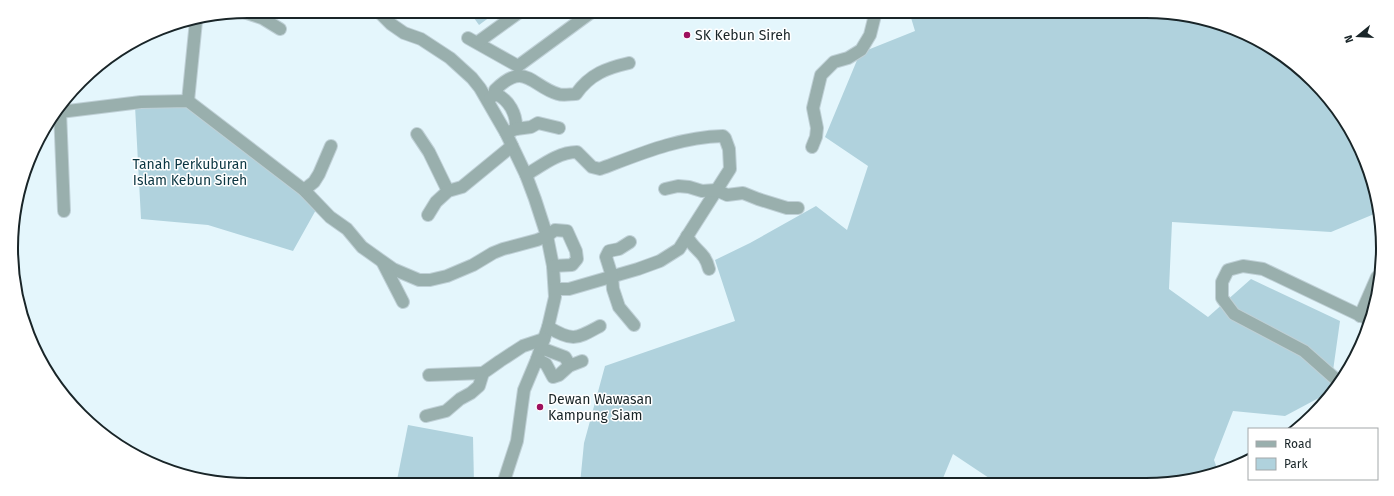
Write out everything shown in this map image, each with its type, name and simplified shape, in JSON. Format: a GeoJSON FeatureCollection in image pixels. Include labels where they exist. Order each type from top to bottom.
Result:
{"type":"FeatureCollection","features":[{"type":"Feature","properties":{"kind":"street"},"geometry":{"type":"LineString","coordinates":[[262,18],[280,29]]}},
{"type":"Feature","properties":{"kind":"street"},"geometry":{"type":"LineString","coordinates":[[385,18],[404,33],[421,39],[450,58],[492,96],[511,131],[512,146],[526,175],[547,236],[553,266],[555,298],[542,343],[524,390],[516,441],[505,478]]}},
{"type":"Feature","properties":{"kind":"street"},"geometry":{"type":"LineString","coordinates":[[509,18],[473,40],[518,66],[583,18]]}},
{"type":"Feature","properties":{"kind":"street"},"geometry":{"type":"LineString","coordinates":[[812,147],[816,137],[817,128],[813,108],[820,75],[834,62],[848,58],[861,50],[870,36],[874,18]]}},
{"type":"Feature","properties":{"kind":"street"},"geometry":{"type":"LineString","coordinates":[[188,101],[196,24]]}},
{"type":"Feature","properties":{"kind":"street"},"geometry":{"type":"LineString","coordinates":[[492,96],[495,90],[507,80],[520,76],[527,77],[548,90],[559,94],[576,94],[583,84],[595,75],[611,67],[630,63]]}},
{"type":"Feature","properties":{"kind":"street"},"geometry":{"type":"LineString","coordinates":[[492,96],[504,98],[512,109],[517,121],[511,131]]}},
{"type":"Feature","properties":{"kind":"street"},"geometry":{"type":"LineString","coordinates":[[63,112],[141,102],[188,101],[304,190],[330,216],[347,229],[362,247],[383,263],[419,280],[430,280],[447,276],[474,266],[493,253],[503,249],[518,246],[547,236],[555,230],[567,231],[576,251],[577,259],[572,265],[553,266]]}},
{"type":"Feature","properties":{"kind":"street"},"geometry":{"type":"LineString","coordinates":[[60,116],[64,211]]}},
{"type":"Feature","properties":{"kind":"street"},"geometry":{"type":"LineString","coordinates":[[511,131],[538,124],[559,128]]}},
{"type":"Feature","properties":{"kind":"street"},"geometry":{"type":"LineString","coordinates":[[417,134],[429,152],[448,191]]}},
{"type":"Feature","properties":{"kind":"street"},"geometry":{"type":"LineString","coordinates":[[526,175],[560,155],[570,152],[577,152],[592,167],[600,169],[665,145],[704,137],[723,136],[729,149],[730,169],[679,249],[660,262],[569,289],[555,289]]}},
{"type":"Feature","properties":{"kind":"street"},"geometry":{"type":"LineString","coordinates":[[304,190],[314,182],[319,174],[331,146]]}},
{"type":"Feature","properties":{"kind":"street"},"geometry":{"type":"LineString","coordinates":[[428,214],[436,202],[448,191],[462,187],[512,146]]}},
{"type":"Feature","properties":{"kind":"street"},"geometry":{"type":"LineString","coordinates":[[665,189],[678,186],[689,187],[702,191],[716,190],[727,195],[742,192],[764,202],[787,208],[798,208]]}},
{"type":"Feature","properties":{"kind":"street"},"geometry":{"type":"LineString","coordinates":[[687,236],[691,244],[704,256],[709,269]]}},
{"type":"Feature","properties":{"kind":"street"},"geometry":{"type":"LineString","coordinates":[[630,242],[619,249],[609,251],[606,257],[612,276],[613,289],[619,307],[634,325]]}},
{"type":"Feature","properties":{"kind":"street"},"geometry":{"type":"LineString","coordinates":[[383,263],[403,302]]}},
{"type":"Feature","properties":{"kind":"street"},"geometry":{"type":"LineString","coordinates":[[1335,379],[1304,351],[1234,314],[1222,298],[1222,282],[1228,270],[1242,266],[1263,269],[1365,318],[1369,305]]}},
{"type":"Feature","properties":{"kind":"street"},"geometry":{"type":"LineString","coordinates":[[429,375],[483,373],[514,350],[523,346],[542,343],[560,334],[569,338],[581,336],[600,326]]}},
{"type":"Feature","properties":{"kind":"street"},"geometry":{"type":"LineString","coordinates":[[542,343],[565,357],[569,366]]}},
{"type":"Feature","properties":{"kind":"street"},"geometry":{"type":"LineString","coordinates":[[542,343],[546,364],[553,377],[559,375],[569,366],[582,361]]}},
{"type":"Feature","properties":{"kind":"street"},"geometry":{"type":"LineString","coordinates":[[426,416],[446,411],[460,399],[471,393],[479,386],[483,373]]}},
{"type":"Feature","properties":{"kind":"green space"},"geometry":{"type":"Polygon","coordinates":[[[474,18],[488,18],[479,25],[474,18]]]}},
{"type":"Feature","properties":{"kind":"green space"},"geometry":{"type":"Polygon","coordinates":[[[911,18],[1161,18],[1191,22],[1220,30],[1261,49],[1298,75],[1319,96],[1345,133],[1364,174],[1374,214],[1331,232],[1172,222],[1169,289],[1208,317],[1251,279],[1340,321],[1331,384],[1322,396],[1285,416],[1233,411],[1214,460],[1217,467],[1191,474],[1161,478],[989,478],[953,454],[943,478],[581,478],[584,443],[605,366],[735,321],[715,260],[750,243],[816,206],[847,230],[868,166],[825,137],[860,53],[915,31],[911,18]]]}},
{"type":"Feature","properties":{"kind":"green space","name":"Tanah Perkuburan Islam Kebun Sireh"},"geometry":{"type":"Polygon","coordinates":[[[135,106],[188,106],[317,208],[293,251],[208,225],[141,219],[135,106]]]}},
{"type":"Feature","properties":{"kind":"green space"},"geometry":{"type":"Polygon","coordinates":[[[408,425],[473,437],[474,478],[397,478],[408,425]]]}},
{"type":"Feature","properties":{"kind":"place","name":"SK Kebun Sireh"},"geometry":{"type":"Point","coordinates":[687,35]}},
{"type":"Feature","properties":{"kind":"place","name":"Dewan Wawasan Kampung Siam"},"geometry":{"type":"Point","coordinates":[540,407]}}]}
